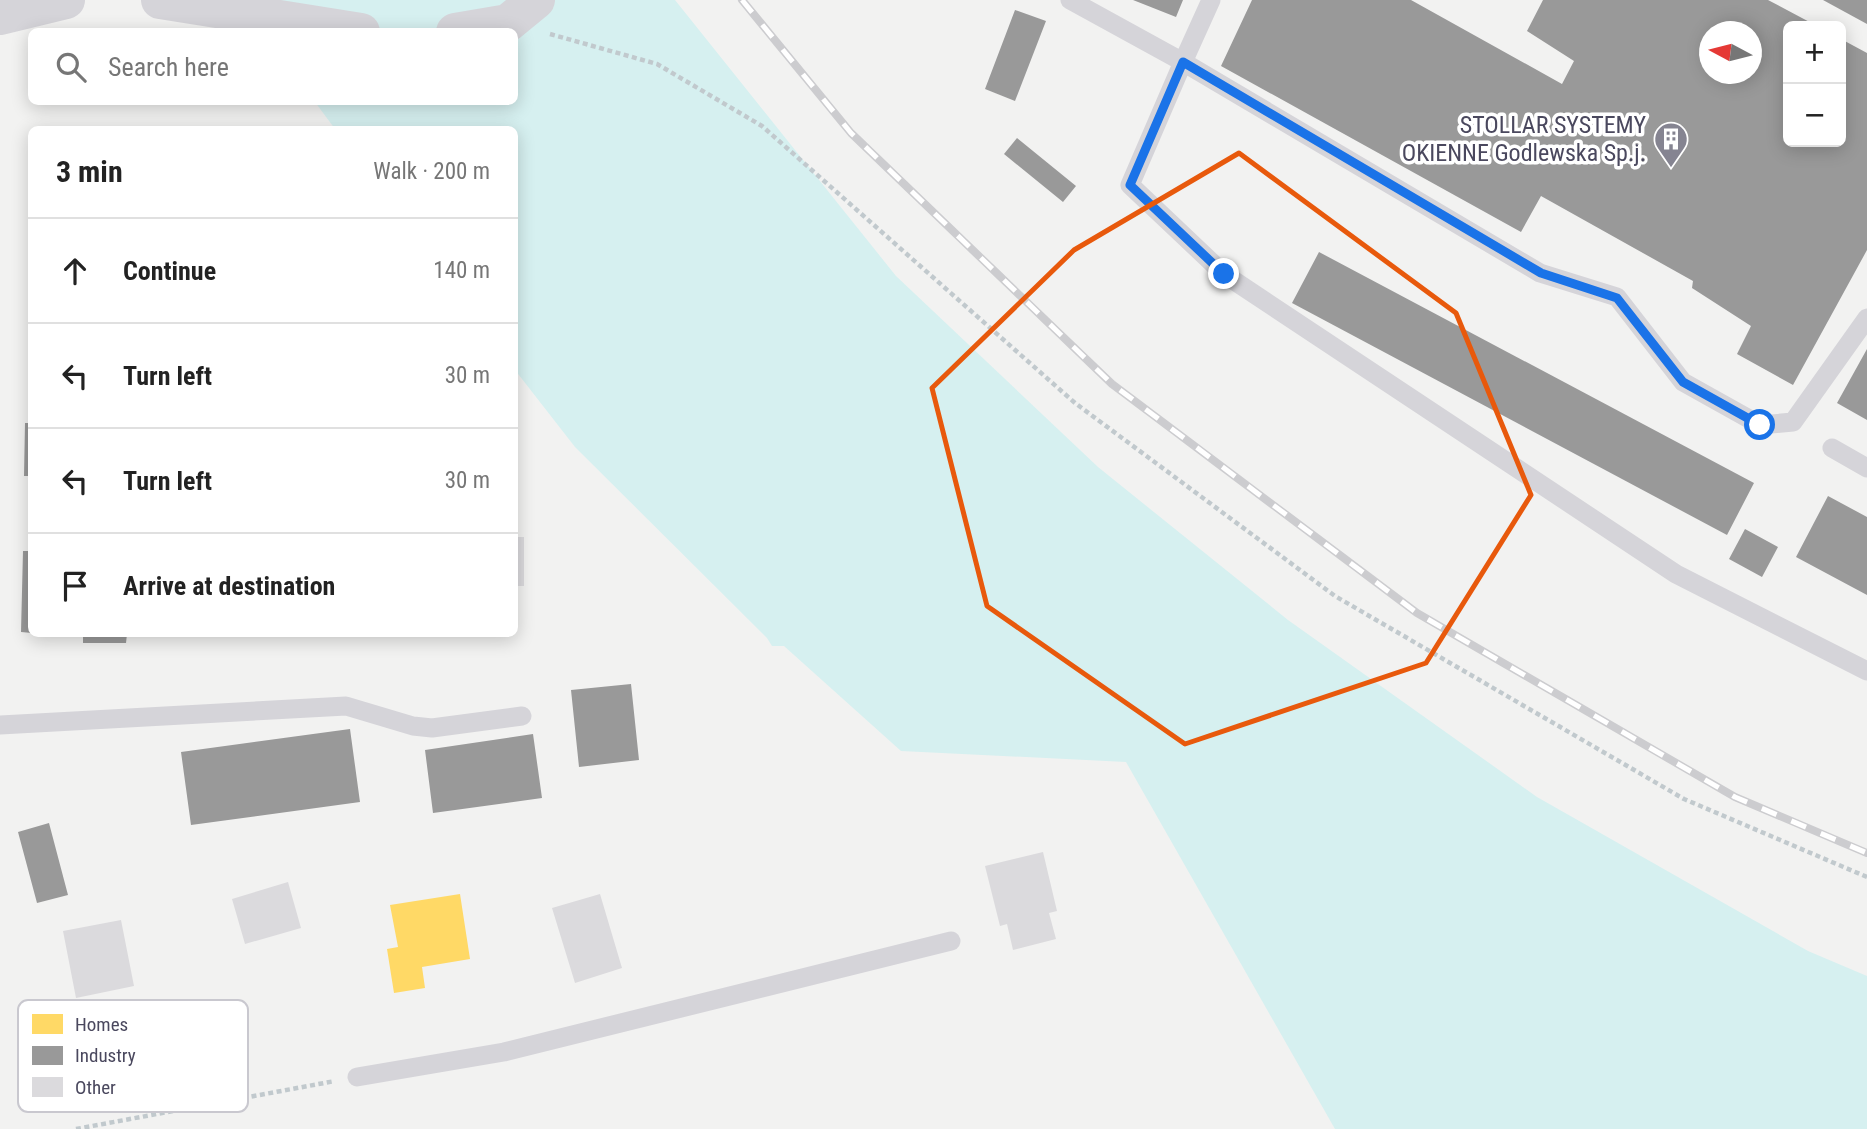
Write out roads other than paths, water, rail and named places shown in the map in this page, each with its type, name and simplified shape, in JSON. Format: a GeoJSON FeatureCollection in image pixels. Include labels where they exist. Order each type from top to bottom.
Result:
{"type":"FeatureCollection","features":[{"type":"Feature","properties":{"kind":"street"},"geometry":{"type":"LineString","coordinates":[[0,16],[66,0]]}},
{"type":"Feature","properties":{"kind":"street"},"geometry":{"type":"LineString","coordinates":[[160,0],[336,28]]}},
{"type":"Feature","properties":{"kind":"street"},"geometry":{"type":"LineString","coordinates":[[467,28],[522,11]]}},
{"type":"Feature","properties":{"kind":"lane"},"geometry":{"type":"LineString","coordinates":[[1070,0],[1183,62],[1541,273],[1617,298],[1683,382],[1760,425],[1793,422],[1867,318]]}},
{"type":"Feature","properties":{"kind":"lane"},"geometry":{"type":"LineString","coordinates":[[1211,0],[1130,185],[1224,274],[1676,574],[1867,671]]}},
{"type":"Feature","properties":{"kind":"lane"},"geometry":{"type":"LineString","coordinates":[[1832,448],[1867,468]]}},
{"type":"Feature","properties":{"kind":"lane"},"geometry":{"type":"LineString","coordinates":[[0,725],[346,706],[414,726],[432,728],[522,716]]}},
{"type":"Feature","properties":{"kind":"lane"},"geometry":{"type":"LineString","coordinates":[[356,1077],[504,1052],[951,941]]}},
{"type":"Feature","properties":{"kind":"railway"},"geometry":{"type":"LineString","coordinates":[[742,0],[851,133],[1112,384],[1417,613],[1735,797],[1867,853]]}},
{"type":"Feature","properties":{"kind":"place","name":"STOLLAR SYSTEMY OKIENNE Godlewska Sp.j."},"geometry":{"type":"Point","coordinates":[1671,169]}}]}
